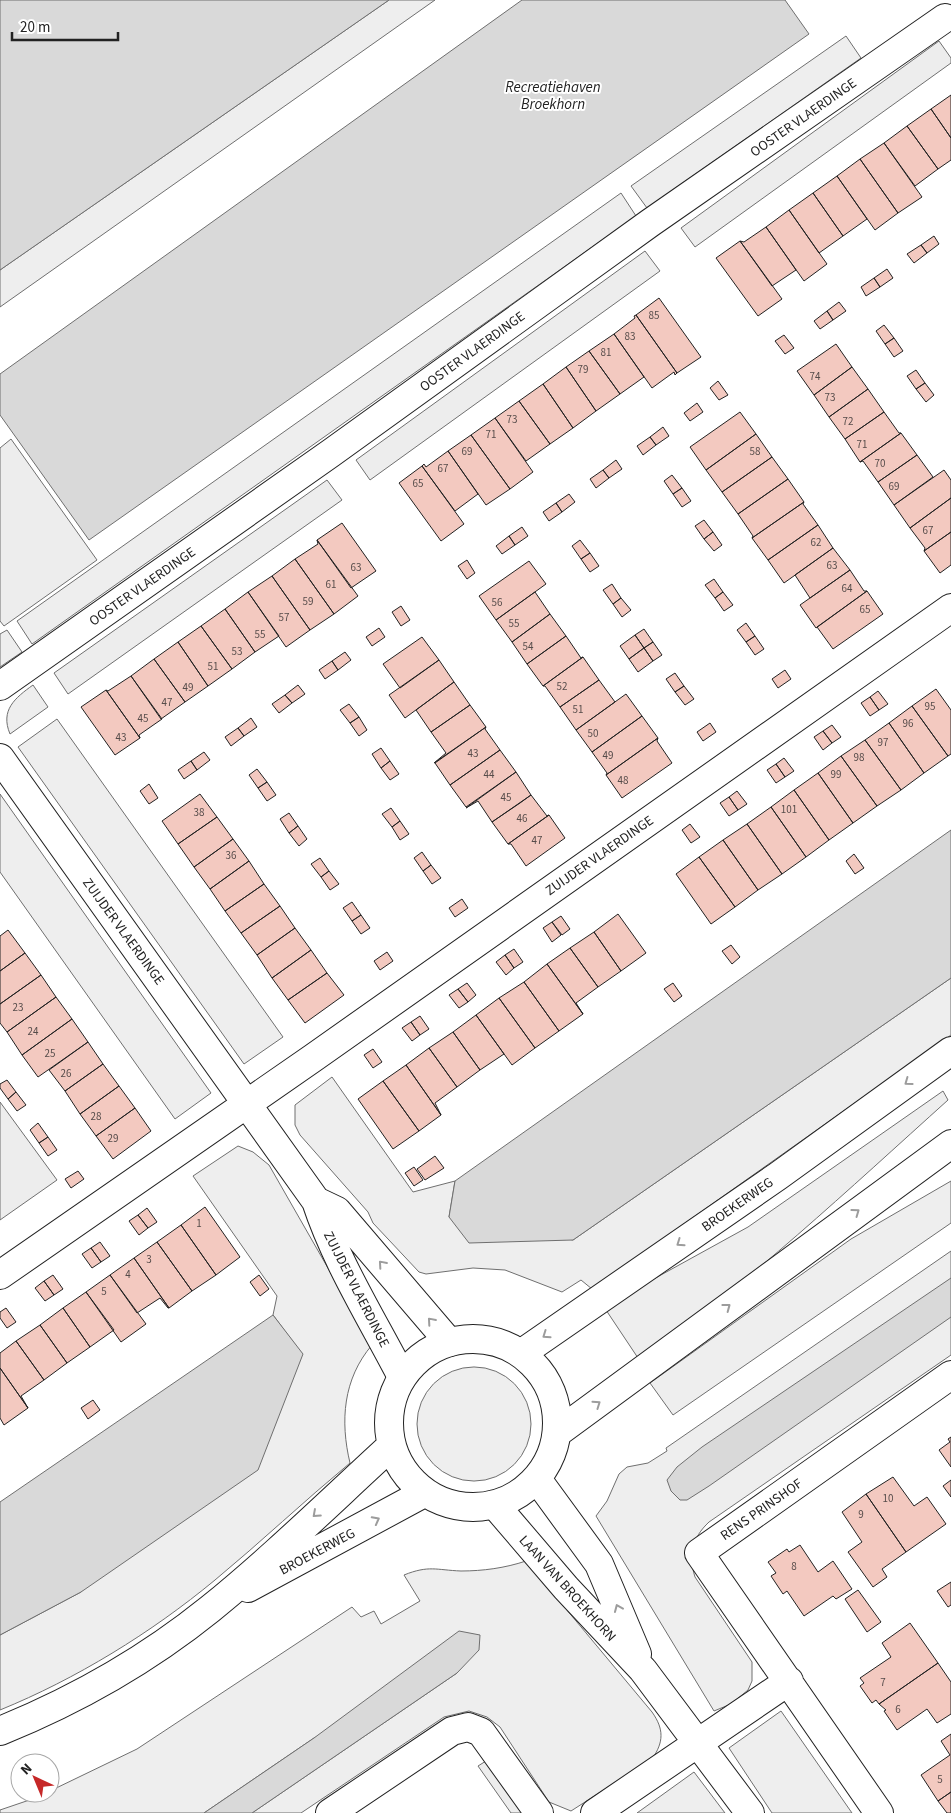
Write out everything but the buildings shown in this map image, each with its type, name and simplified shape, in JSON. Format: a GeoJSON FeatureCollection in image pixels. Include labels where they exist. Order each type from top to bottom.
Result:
{"type":"FeatureCollection","features":[{"type":"Feature","properties":{"kind":"street","name":"OOSTER VLAERDINGE"},"geometry":{"type":"LineString","coordinates":[[0,686],[331,453],[650,223],[945,18]]}},
{"type":"Feature","properties":{"kind":"street","name":"ZUIJDER VLAERDINGE"},"geometry":{"type":"LineString","coordinates":[[0,1275],[248,1104],[951,608]]}},
{"type":"Feature","properties":{"kind":"street","name":"ZUIJDER VLAERDINGE"},"geometry":{"type":"LineString","coordinates":[[0,758],[316,1200],[323,1223],[402,1377]]}},
{"type":"Feature","properties":{"kind":"street","name":"BROEKERWEG"},"geometry":{"type":"LineString","coordinates":[[522,1353],[778,1176],[951,1051]]}},
{"type":"Feature","properties":{"kind":"street"},"geometry":{"type":"LineString","coordinates":[[557,1433],[951,1144]]}},
{"type":"Feature","properties":{"kind":"street","name":"ZUIJDER VLAERDINGE"},"geometry":{"type":"LineString","coordinates":[[316,1200],[337,1211],[449,1342]]}},
{"type":"Feature","properties":{"kind":"street"},"geometry":{"type":"LineString","coordinates":[[474,1338],[482,1339],[499,1342],[522,1353],[535,1365],[546,1380],[554,1396],[557,1433],[550,1457],[537,1479],[520,1495],[495,1505],[470,1508],[446,1504],[424,1493],[403,1472],[391,1446],[388,1420],[393,1394],[402,1377],[426,1352],[449,1342],[474,1338]]}},
{"type":"Feature","properties":{"kind":"street","name":"RENS PRINSHOF"},"geometry":{"type":"LineString","coordinates":[[879,1813],[699,1553],[951,1375]]}},
{"type":"Feature","properties":{"kind":"street","name":"BROEKERWEG"},"geometry":{"type":"LineString","coordinates":[[0,1731],[78,1695],[144,1656],[210,1609],[391,1446]]}},
{"type":"Feature","properties":{"kind":"street","name":"LAAN VAN BROEKHORN"},"geometry":{"type":"LineString","coordinates":[[537,1479],[599,1564],[643,1670]]}},
{"type":"Feature","properties":{"kind":"street","name":"BROEKERWEG"},"geometry":{"type":"LineString","coordinates":[[210,1609],[424,1493]]}},
{"type":"Feature","properties":{"kind":"street","name":"LAAN VAN BROEKHORN"},"geometry":{"type":"LineString","coordinates":[[495,1505],[566,1588],[643,1670],[750,1813]]}},
{"type":"Feature","properties":{"kind":"street"},"geometry":{"type":"LineString","coordinates":[[595,1813],[789,1681]]}},
{"type":"Feature","properties":{"kind":"street"},"geometry":{"type":"LineString","coordinates":[[330,1813],[452,1731],[468,1727],[481,1732],[539,1813]]}},
{"type":"Feature","properties":{"kind":"shaded area"},"geometry":{"type":"Polygon","coordinates":[[[389,0],[435,0],[0,307],[0,270],[389,0]]]}},
{"type":"Feature","properties":{"kind":"shaded area"},"geometry":{"type":"Polygon","coordinates":[[[846,36],[861,58],[647,208],[631,186],[846,36]]]}},
{"type":"Feature","properties":{"kind":"shaded area"},"geometry":{"type":"Polygon","coordinates":[[[939,41],[951,58],[951,63],[695,247],[681,228],[939,41]]]}},
{"type":"Feature","properties":{"kind":"shaded area"},"geometry":{"type":"Polygon","coordinates":[[[621,193],[636,216],[32,644],[17,621],[621,193]]]}},
{"type":"Feature","properties":{"kind":"shaded area"},"geometry":{"type":"Polygon","coordinates":[[[645,251],[660,271],[370,480],[356,460],[645,251]]]}},
{"type":"Feature","properties":{"kind":"shaded area"},"geometry":{"type":"Polygon","coordinates":[[[11,439],[97,560],[4,626],[0,621],[0,448],[11,439]]]}},
{"type":"Feature","properties":{"kind":"shaded area"},"geometry":{"type":"Polygon","coordinates":[[[327,480],[342,500],[68,694],[54,673],[327,480]]]}},
{"type":"Feature","properties":{"kind":"shaded area"},"geometry":{"type":"Polygon","coordinates":[[[7,630],[22,652],[0,667],[0,634],[7,630]]]}},
{"type":"Feature","properties":{"kind":"shaded area"},"geometry":{"type":"Polygon","coordinates":[[[33,685],[48,707],[10,734],[7,726],[8,711],[15,700],[33,685]]]}},
{"type":"Feature","properties":{"kind":"shaded area"},"geometry":{"type":"Polygon","coordinates":[[[57,719],[283,1037],[244,1064],[18,747],[57,719]]]}},
{"type":"Feature","properties":{"kind":"shaded area"},"geometry":{"type":"Polygon","coordinates":[[[0,794],[211,1093],[175,1119],[0,872],[0,794]]]}},
{"type":"Feature","properties":{"kind":"shaded area"},"geometry":{"type":"Polygon","coordinates":[[[951,978],[951,1035],[592,1289],[581,1280],[562,1292],[505,1270],[473,1268],[426,1274],[419,1272],[373,1223],[368,1212],[300,1135],[295,1125],[295,1105],[332,1077],[413,1192],[455,1181],[449,1217],[573,1240],[951,978]]]}},
{"type":"Feature","properties":{"kind":"shaded area"},"geometry":{"type":"Polygon","coordinates":[[[943,1091],[948,1100],[836,1201],[720,1300],[640,1361],[606,1310],[650,1281],[748,1227],[943,1091]]]}},
{"type":"Feature","properties":{"kind":"shaded area"},"geometry":{"type":"Polygon","coordinates":[[[0,1102],[57,1180],[0,1220],[0,1102]]]}},
{"type":"Feature","properties":{"kind":"shaded area"},"geometry":{"type":"Polygon","coordinates":[[[238,1146],[253,1152],[269,1165],[372,1345],[362,1358],[355,1372],[346,1401],[345,1432],[350,1463],[191,1600],[139,1636],[85,1669],[0,1710],[0,1635],[81,1592],[302,1354],[273,1315],[277,1296],[193,1176],[238,1146]]]}},
{"type":"Feature","properties":{"kind":"shaded area"},"geometry":{"type":"Polygon","coordinates":[[[951,1181],[951,1223],[673,1415],[650,1383],[851,1239],[951,1181]]]}},
{"type":"Feature","properties":{"kind":"shaded area"},"geometry":{"type":"Polygon","coordinates":[[[951,1251],[951,1355],[709,1522],[695,1541],[692,1561],[695,1577],[752,1662],[752,1681],[748,1690],[731,1704],[714,1711],[596,1516],[607,1501],[619,1474],[627,1467],[648,1463],[667,1451],[666,1448],[951,1251]]]}},
{"type":"Feature","properties":{"kind":"shaded area"},"geometry":{"type":"Polygon","coordinates":[[[474,1367],[496,1371],[515,1383],[527,1402],[531,1424],[527,1446],[515,1465],[496,1477],[474,1481],[452,1477],[433,1465],[421,1446],[417,1424],[421,1402],[433,1383],[452,1371],[474,1367]]]}},
{"type":"Feature","properties":{"kind":"shaded area"},"geometry":{"type":"Polygon","coordinates":[[[526,1561],[652,1712],[659,1724],[661,1736],[659,1747],[652,1759],[571,1811],[549,1802],[500,1727],[487,1717],[469,1711],[444,1717],[301,1813],[252,1813],[457,1673],[314,1738],[204,1813],[0,1813],[0,1810],[21,1803],[60,1803],[60,1786],[137,1749],[352,1607],[361,1617],[374,1611],[381,1624],[420,1601],[404,1575],[426,1569],[461,1571],[486,1570],[526,1561]]]}},
{"type":"Feature","properties":{"kind":"shaded area"},"geometry":{"type":"Polygon","coordinates":[[[781,1711],[852,1813],[772,1813],[729,1748],[781,1711]]]}},
{"type":"Feature","properties":{"kind":"shaded area"},"geometry":{"type":"Polygon","coordinates":[[[486,1761],[523,1813],[511,1813],[478,1766],[486,1761]]]}},
{"type":"Feature","properties":{"kind":"shaded area"},"geometry":{"type":"Polygon","coordinates":[[[694,1772],[725,1813],[637,1813],[694,1772]]]}},
{"type":"Feature","properties":{"kind":"water"},"geometry":{"type":"Polygon","coordinates":[[[0,0],[389,0],[0,270],[0,0]]]}},
{"type":"Feature","properties":{"kind":"water","name":"Recreatiehaven Broekhorn"},"geometry":{"type":"Polygon","coordinates":[[[522,0],[785,0],[809,34],[89,540],[0,415],[0,374],[522,0]]]}},
{"type":"Feature","properties":{"kind":"water"},"geometry":{"type":"Polygon","coordinates":[[[951,830],[951,978],[573,1240],[469,1243],[449,1217],[455,1181],[951,830]]]}},
{"type":"Feature","properties":{"kind":"water"},"geometry":{"type":"Polygon","coordinates":[[[951,1278],[951,1317],[687,1500],[680,1500],[671,1491],[667,1480],[677,1467],[702,1447],[951,1278]]]}},
{"type":"Feature","properties":{"kind":"water"},"geometry":{"type":"Polygon","coordinates":[[[273,1315],[303,1354],[258,1470],[81,1592],[0,1635],[0,1502],[273,1315]]]}},
{"type":"Feature","properties":{"kind":"water"},"geometry":{"type":"Polygon","coordinates":[[[459,1631],[480,1635],[479,1650],[457,1673],[252,1813],[204,1813],[314,1738],[459,1631]]]}}]}
